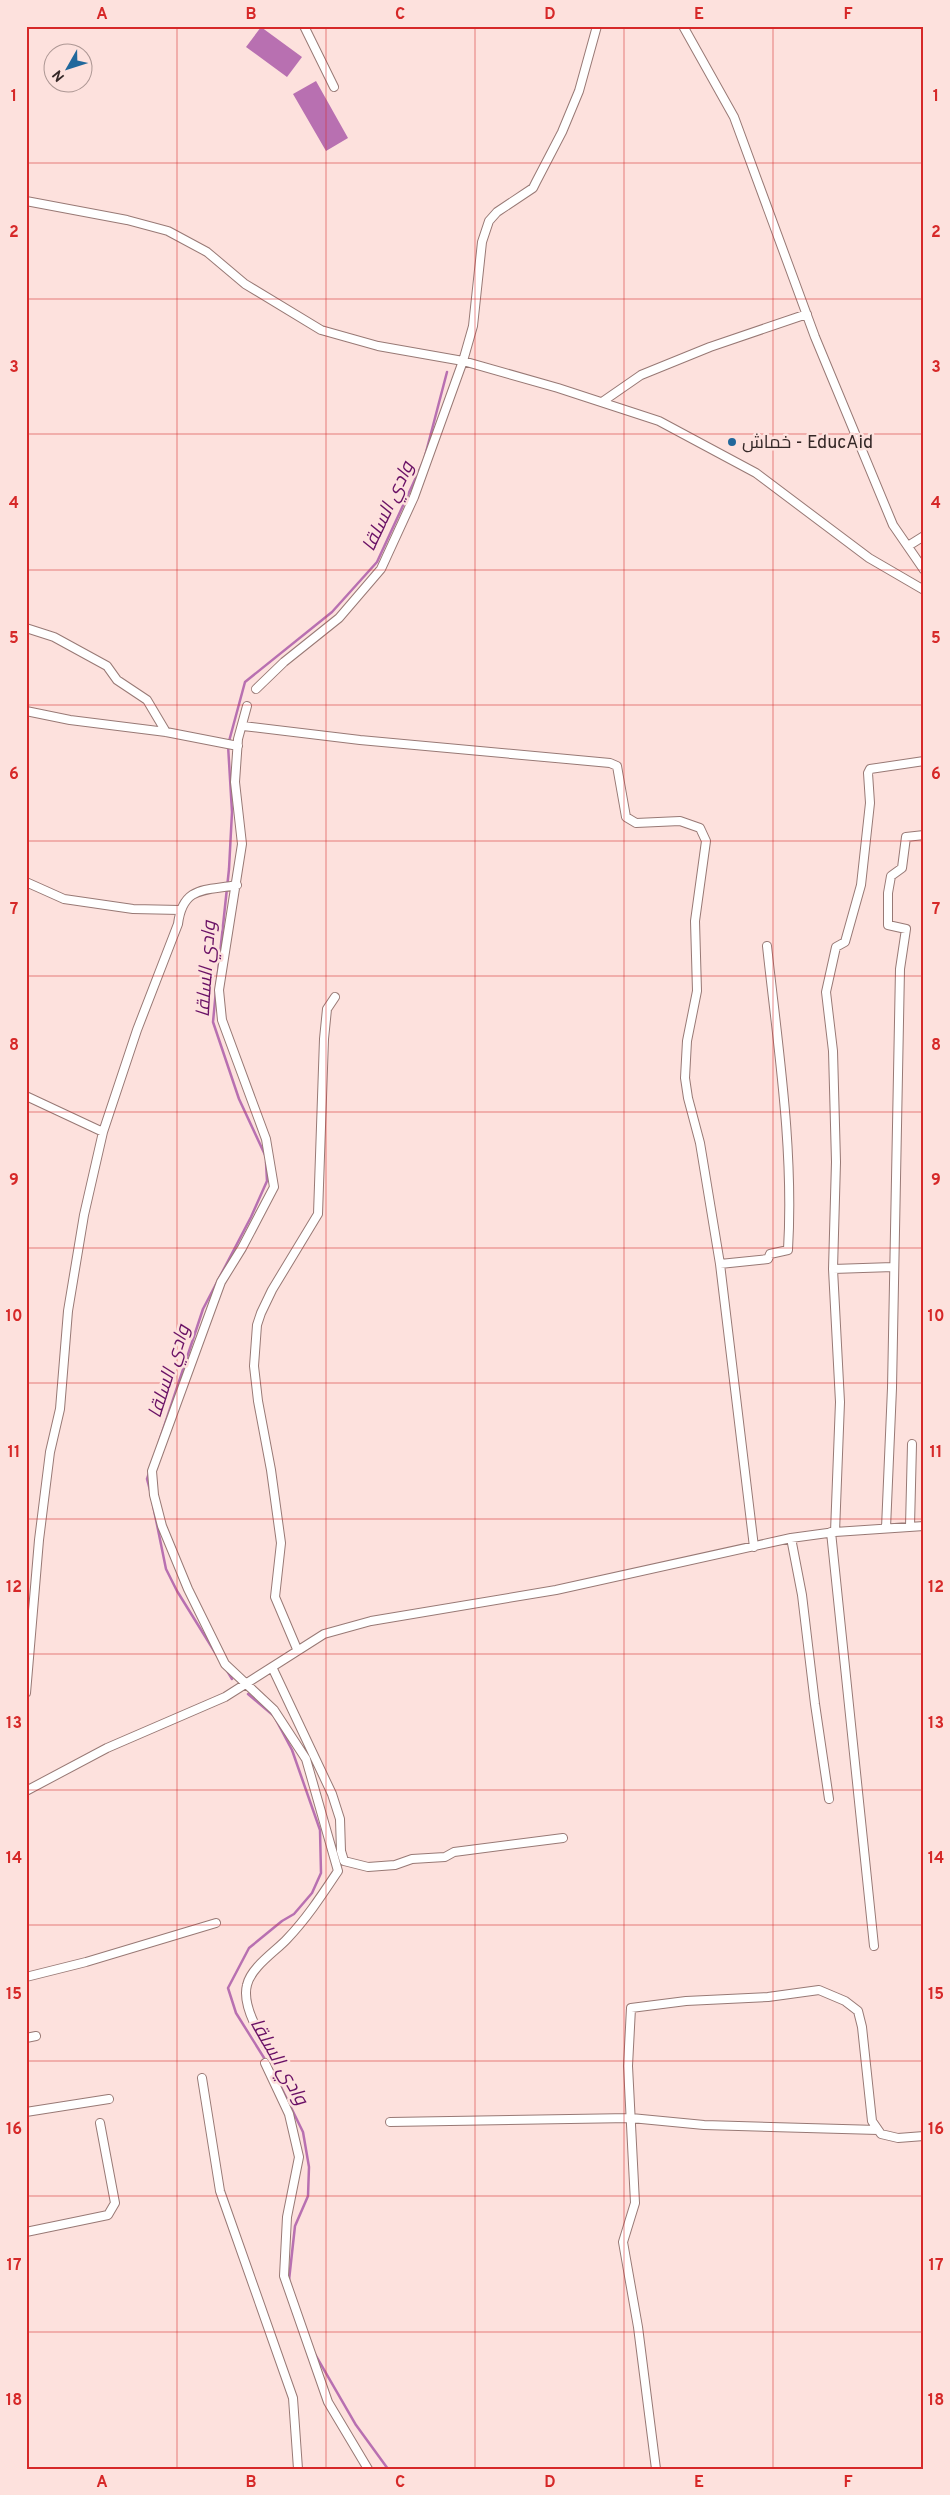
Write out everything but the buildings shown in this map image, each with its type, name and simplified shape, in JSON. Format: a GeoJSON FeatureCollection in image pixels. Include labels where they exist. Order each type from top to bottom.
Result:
{"type":"FeatureCollection","features":[{"type":"Feature","properties":{"kind":"street"},"geometry":{"type":"LineString","coordinates":[[304,26],[334,87]]}},
{"type":"Feature","properties":{"kind":"street"},"geometry":{"type":"LineString","coordinates":[[256,689],[284,662],[339,618],[381,569],[414,497],[474,326],[482,242],[489,221],[497,212],[533,188],[562,132],[580,91],[597,26]]}},
{"type":"Feature","properties":{"kind":"street"},"geometry":{"type":"LineString","coordinates":[[683,26],[734,117],[808,314],[893,526],[924,570]]}},
{"type":"Feature","properties":{"kind":"street"},"geometry":{"type":"LineString","coordinates":[[26,201],[127,220],[168,231],[207,252],[245,284],[321,330],[378,346],[463,361],[659,421],[756,473],[869,558],[924,590]]}},
{"type":"Feature","properties":{"kind":"street"},"geometry":{"type":"LineString","coordinates":[[602,402],[642,375],[710,347],[808,314]]}},
{"type":"Feature","properties":{"kind":"street"},"geometry":{"type":"LineString","coordinates":[[908,546],[924,536]]}},
{"type":"Feature","properties":{"kind":"street"},"geometry":{"type":"LineString","coordinates":[[26,628],[54,638],[107,666],[118,680],[147,700],[166,732]]}},
{"type":"Feature","properties":{"kind":"street"},"geometry":{"type":"LineString","coordinates":[[247,706],[238,746],[235,782],[242,844],[219,990],[222,1020],[266,1139],[274,1187],[242,1248],[221,1282],[152,1471],[154,1495],[162,1526],[188,1589],[225,1664],[274,1710],[306,1759],[338,1871],[316,1906],[286,1941],[267,1956],[247,1984],[247,1995],[253,2019],[275,2059]]}},
{"type":"Feature","properties":{"kind":"street"},"geometry":{"type":"LineString","coordinates":[[26,711],[70,720],[166,732],[238,746]]}},
{"type":"Feature","properties":{"kind":"street"},"geometry":{"type":"LineString","coordinates":[[243,726],[360,740],[610,763],[617,766],[626,817],[636,823],[680,821],[700,828],[706,841],[695,921],[697,991],[687,1041],[685,1078],[688,1098],[700,1143],[720,1264],[754,1547]]}},
{"type":"Feature","properties":{"kind":"street"},"geometry":{"type":"LineString","coordinates":[[874,1946],[833,1532],[840,1402],[833,1269],[836,1162],[833,1051],[826,992],[836,947],[845,942],[861,885],[870,803],[868,773],[870,769],[924,760]]}},
{"type":"Feature","properties":{"kind":"street"},"geometry":{"type":"LineString","coordinates":[[886,1528],[892,1388],[900,969],[906,929],[888,926],[888,893],[891,876],[902,868],[906,837],[924,835]]}},
{"type":"Feature","properties":{"kind":"street"},"geometry":{"type":"LineString","coordinates":[[26,882],[64,899],[133,909],[180,910]]}},
{"type":"Feature","properties":{"kind":"street"},"geometry":{"type":"LineString","coordinates":[[26,1694],[39,1540],[50,1452],[60,1409],[64,1380],[68,1311],[84,1215],[103,1132],[137,1030],[178,924],[180,910],[185,899],[200,890],[237,885]]}},
{"type":"Feature","properties":{"kind":"street"},"geometry":{"type":"LineString","coordinates":[[720,1264],[768,1259],[770,1254],[788,1250],[790,1224],[786,1134],[767,946]]}},
{"type":"Feature","properties":{"kind":"street"},"geometry":{"type":"LineString","coordinates":[[297,1649],[275,1597],[281,1543],[254,1366],[261,1313],[272,1290],[318,1214],[324,1039],[327,1009],[335,997]]}},
{"type":"Feature","properties":{"kind":"street"},"geometry":{"type":"LineString","coordinates":[[26,1096],[103,1132]]}},
{"type":"Feature","properties":{"kind":"street"},"geometry":{"type":"LineString","coordinates":[[833,1269],[893,1267]]}},
{"type":"Feature","properties":{"kind":"street"},"geometry":{"type":"LineString","coordinates":[[910,1526],[912,1444]]}},
{"type":"Feature","properties":{"kind":"street"},"geometry":{"type":"LineString","coordinates":[[26,1791],[107,1748],[225,1697],[297,1649],[324,1634],[371,1621],[556,1590],[791,1538],[833,1532],[924,1526]]}},
{"type":"Feature","properties":{"kind":"street"},"geometry":{"type":"LineString","coordinates":[[791,1538],[802,1595],[829,1799]]}},
{"type":"Feature","properties":{"kind":"street"},"geometry":{"type":"LineString","coordinates":[[272,1667],[332,1794],[340,1819],[341,1851],[344,1861],[368,1866],[395,1865],[412,1859],[445,1857],[454,1852],[563,1838]]}},
{"type":"Feature","properties":{"kind":"street"},"geometry":{"type":"LineString","coordinates":[[26,1977],[86,1962],[216,1923]]}},
{"type":"Feature","properties":{"kind":"street"},"geometry":{"type":"LineString","coordinates":[[656,2469],[638,2327],[623,2242],[635,2203],[628,2066],[631,2008],[686,2001],[768,1997],[819,1990],[845,2001],[858,2012],[862,2027],[872,2121],[881,2134],[898,2138],[924,2136]]}},
{"type":"Feature","properties":{"kind":"street"},"geometry":{"type":"LineString","coordinates":[[26,2038],[36,2036]]}},
{"type":"Feature","properties":{"kind":"street"},"geometry":{"type":"LineString","coordinates":[[265,2063],[289,2114],[299,2157],[287,2217],[284,2276],[328,2402],[368,2469]]}},
{"type":"Feature","properties":{"kind":"street"},"geometry":{"type":"LineString","coordinates":[[202,2078],[220,2191],[293,2398],[298,2469]]}},
{"type":"Feature","properties":{"kind":"street"},"geometry":{"type":"LineString","coordinates":[[26,2112],[109,2099]]}},
{"type":"Feature","properties":{"kind":"street"},"geometry":{"type":"LineString","coordinates":[[390,2122],[631,2118],[704,2125],[878,2130]]}},
{"type":"Feature","properties":{"kind":"street"},"geometry":{"type":"LineString","coordinates":[[26,2232],[108,2215],[115,2203],[100,2123]]}},
{"type":"Feature","properties":{"kind":"shaded area"},"geometry":{"type":"Polygon","coordinates":[[[261,27],[302,57],[287,77],[246,47],[261,27]]]}},
{"type":"Feature","properties":{"kind":"shaded area"},"geometry":{"type":"Polygon","coordinates":[[[316,81],[348,138],[326,151],[293,94],[316,81]]]}},
{"type":"Feature","properties":{"kind":"waterway","name":"وادي السلقا"},"geometry":{"type":"LineString","coordinates":[[217,982],[229,869],[232,812],[228,745],[245,682],[332,612],[377,562],[424,460],[447,372]]}},
{"type":"Feature","properties":{"kind":"waterway","name":"وادي السلقا"},"geometry":{"type":"LineString","coordinates":[[216,990],[213,1022],[239,1099],[266,1157]]}},
{"type":"Feature","properties":{"kind":"waterway","name":"وادي السلقا"},"geometry":{"type":"LineString","coordinates":[[159,1442],[203,1309],[251,1217],[267,1181],[266,1162]]}},
{"type":"Feature","properties":{"kind":"waterway","name":"وادي السلقا"},"geometry":{"type":"LineString","coordinates":[[149,1473],[147,1479],[151,1494]]}},
{"type":"Feature","properties":{"kind":"waterway","name":"وادي السلقا"},"geometry":{"type":"LineString","coordinates":[[153,1505],[166,1569],[177,1591],[216,1654]]}},
{"type":"Feature","properties":{"kind":"waterway","name":"وادي السلقا"},"geometry":{"type":"LineString","coordinates":[[226,1669],[232,1679]]}},
{"type":"Feature","properties":{"kind":"waterway","name":"وادي السلقا"},"geometry":{"type":"LineString","coordinates":[[248,1694],[274,1716],[292,1750],[320,1830],[321,1873],[312,1893],[294,1914],[282,1921],[249,1948],[228,1988],[236,2013],[266,2061]]}},
{"type":"Feature","properties":{"kind":"waterway","name":"وادي السلقا"},"geometry":{"type":"LineString","coordinates":[[280,2085],[303,2132],[309,2167],[308,2196],[295,2226],[289,2280]]}},
{"type":"Feature","properties":{"kind":"waterway","name":"وادي السلقا"},"geometry":{"type":"LineString","coordinates":[[315,2354],[356,2425],[388,2469]]}},
{"type":"Feature","properties":{"kind":"waterway","name":"وادي السلقا"},"geometry":{"type":"LineString","coordinates":[[713,2469],[744,2469]]}},
{"type":"Feature","properties":{"kind":"place","name":"خماش - EducAid"},"geometry":{"type":"Point","coordinates":[732,442]}}]}
